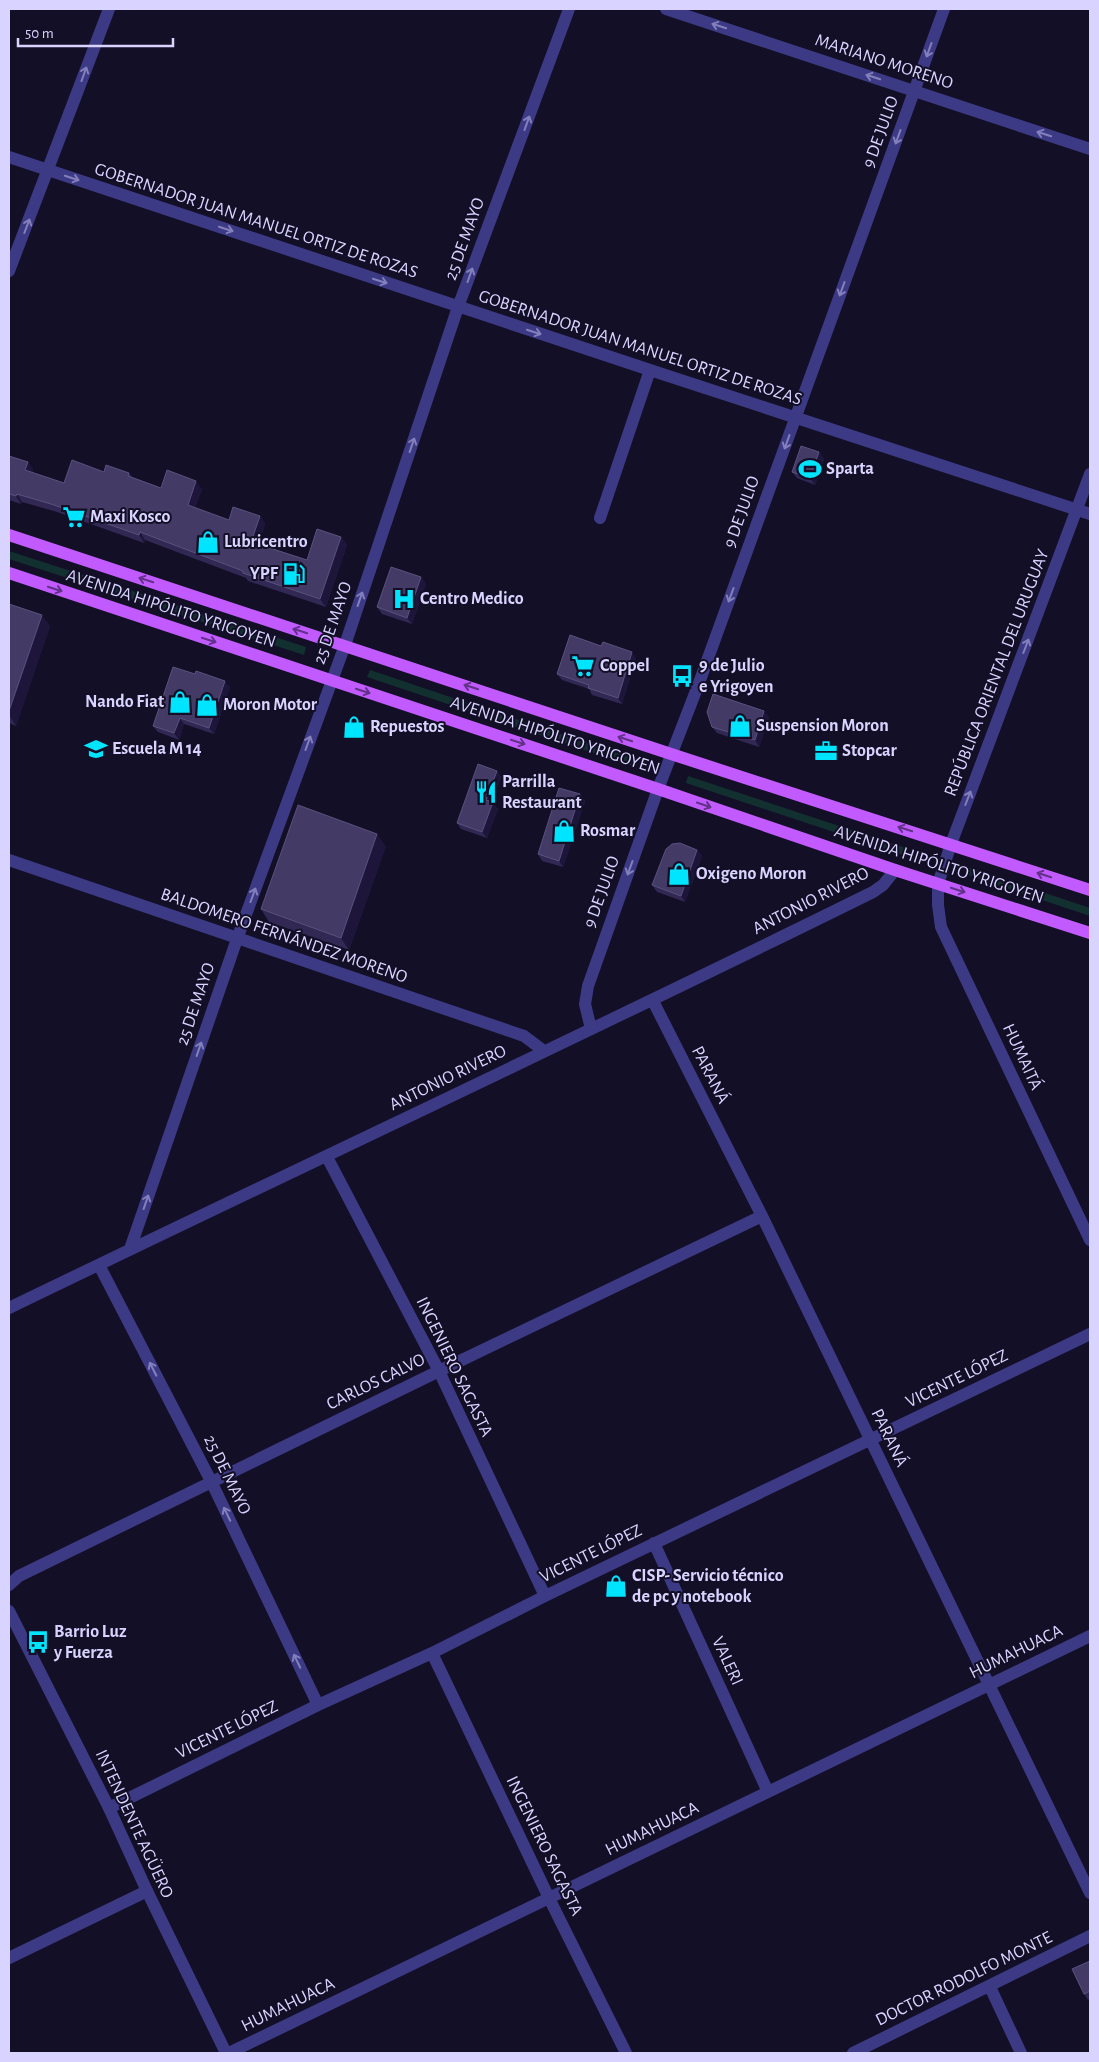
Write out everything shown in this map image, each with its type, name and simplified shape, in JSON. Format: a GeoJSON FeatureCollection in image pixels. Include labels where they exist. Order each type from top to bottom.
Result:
{"type":"FeatureCollection","features":[{"type":"Feature","properties":{"kind":"main road","name":"AVENIDA HIPÓLITO YRIGOYEN"},"geometry":{"type":"LineString","coordinates":[[9,535],[671,754],[1090,890]]}},
{"type":"Feature","properties":{"kind":"main road","name":"AVENIDA HIPÓLITO YRIGOYEN"},"geometry":{"type":"LineString","coordinates":[[9,573],[895,870],[1090,933]]}},
{"type":"Feature","properties":{"kind":"street"},"geometry":{"type":"LineString","coordinates":[[9,272],[109,9]]}},
{"type":"Feature","properties":{"kind":"street","name":"25 DE MAYO"},"geometry":{"type":"LineString","coordinates":[[130,1248],[237,939],[344,645],[458,307],[570,9]]}},
{"type":"Feature","properties":{"kind":"street","name":"MARIANO MORENO"},"geometry":{"type":"LineString","coordinates":[[666,9],[1090,149]]}},
{"type":"Feature","properties":{"kind":"street","name":"9 DE JULIO"},"geometry":{"type":"LineString","coordinates":[[591,1029],[585,1004],[588,986],[658,789],[796,417],[944,9]]}},
{"type":"Feature","properties":{"kind":"street","name":"GOBERNADOR JUAN MANUEL ORTIZ DE ROZAS"},"geometry":{"type":"LineString","coordinates":[[9,157],[458,307],[1090,514]]}},
{"type":"Feature","properties":{"kind":"street"},"geometry":{"type":"LineString","coordinates":[[600,518],[650,370]]}},
{"type":"Feature","properties":{"kind":"street","name":"REPÚBLICA ORIENTAL DEL URUGUAY"},"geometry":{"type":"LineString","coordinates":[[938,884],[951,844],[1090,474]]}},
{"type":"Feature","properties":{"kind":"street","name":"BALDOMERO FERNÁNDEZ MORENO"},"geometry":{"type":"LineString","coordinates":[[9,860],[524,1036],[544,1051]]}},
{"type":"Feature","properties":{"kind":"street","name":"ANTONIO RIVERO"},"geometry":{"type":"LineString","coordinates":[[9,1308],[130,1248],[327,1157],[544,1051],[653,1001],[872,892],[882,885],[895,870]]}},
{"type":"Feature","properties":{"kind":"street","name":"HUMAITÁ"},"geometry":{"type":"LineString","coordinates":[[938,884],[941,927],[1090,1240]]}},
{"type":"Feature","properties":{"kind":"street","name":"PARANÁ"},"geometry":{"type":"LineString","coordinates":[[653,1001],[762,1216],[1090,1893]]}},
{"type":"Feature","properties":{"kind":"street","name":"INGENIERO SAGASTA"},"geometry":{"type":"LineString","coordinates":[[327,1157],[438,1371],[545,1596]]}},
{"type":"Feature","properties":{"kind":"street","name":"CARLOS CALVO"},"geometry":{"type":"LineString","coordinates":[[9,1585],[19,1576],[211,1481],[762,1216]]}},
{"type":"Feature","properties":{"kind":"street","name":"25 DE MAYO"},"geometry":{"type":"LineString","coordinates":[[99,1265],[211,1481],[318,1704]]}},
{"type":"Feature","properties":{"kind":"street","name":"VICENTE LÓPEZ"},"geometry":{"type":"LineString","coordinates":[[109,1808],[318,1704],[432,1653],[654,1543],[1090,1334]]}},
{"type":"Feature","properties":{"kind":"street","name":"VALERI"},"geometry":{"type":"LineString","coordinates":[[654,1543],[768,1792]]}},
{"type":"Feature","properties":{"kind":"street","name":"INTENDENTE AGÜERO"},"geometry":{"type":"LineString","coordinates":[[9,1611],[109,1808],[146,1891],[228,2053]]}},
{"type":"Feature","properties":{"kind":"street","name":"HUMAHUACA"},"geometry":{"type":"LineString","coordinates":[[228,2053],[1090,1636]]}},
{"type":"Feature","properties":{"kind":"street","name":"INGENIERO SAGASTA"},"geometry":{"type":"LineString","coordinates":[[432,1653],[549,1898],[626,2053]]}},
{"type":"Feature","properties":{"kind":"street"},"geometry":{"type":"LineString","coordinates":[[9,1958],[146,1891]]}},
{"type":"Feature","properties":{"kind":"street","name":"DOCTOR RODOLFO MONTE"},"geometry":{"type":"LineString","coordinates":[[854,2053],[990,1988],[1090,1936]]}},
{"type":"Feature","properties":{"kind":"street"},"geometry":{"type":"LineString","coordinates":[[990,1988],[1021,2053]]}},
{"type":"Feature","properties":{"kind":"green space"},"geometry":{"type":"Polygon","coordinates":[[[9,551],[306,647],[304,655],[9,559],[9,551]]]}},
{"type":"Feature","properties":{"kind":"green space"},"geometry":{"type":"Polygon","coordinates":[[[370,670],[638,760],[635,767],[367,677],[370,670]]]}},
{"type":"Feature","properties":{"kind":"green space"},"geometry":{"type":"Polygon","coordinates":[[[688,776],[906,848],[903,855],[686,783],[688,776]]]}},
{"type":"Feature","properties":{"kind":"green space"},"geometry":{"type":"Polygon","coordinates":[[[967,867],[1090,908],[1090,916],[965,874],[967,867]]]}},
{"type":"Feature","properties":{"kind":"building"},"geometry":{"type":"Polygon","coordinates":[[[801,446],[819,452],[810,478],[792,472],[801,446]]]}},
{"type":"Feature","properties":{"kind":"building"},"geometry":{"type":"Polygon","coordinates":[[[9,456],[28,462],[25,470],[64,483],[72,460],[104,472],[106,465],[129,473],[128,476],[161,488],[167,470],[196,481],[188,505],[229,520],[233,507],[260,516],[251,542],[307,560],[317,529],[341,537],[320,599],[243,573],[243,571],[140,532],[139,535],[51,504],[17,494],[16,496],[9,494],[9,456]]]}},
{"type":"Feature","properties":{"kind":"building","name":"Centro Medico"},"geometry":{"type":"Polygon","coordinates":[[[391,567],[421,577],[407,618],[377,607],[391,567]]]}},
{"type":"Feature","properties":{"kind":"building"},"geometry":{"type":"Polygon","coordinates":[[[9,604],[42,615],[9,711],[9,604]]]}},
{"type":"Feature","properties":{"kind":"building"},"geometry":{"type":"Polygon","coordinates":[[[570,635],[601,646],[603,642],[632,652],[618,698],[588,688],[589,685],[557,674],[570,635]]]}},
{"type":"Feature","properties":{"kind":"building"},"geometry":{"type":"Polygon","coordinates":[[[173,667],[195,674],[196,671],[225,681],[209,728],[180,718],[174,733],[153,726],[173,667]]]}},
{"type":"Feature","properties":{"kind":"building","name":"Suspension Moron"},"geometry":{"type":"Polygon","coordinates":[[[713,694],[764,711],[755,740],[712,727],[707,712],[713,694]]]}},
{"type":"Feature","properties":{"kind":"building","name":"Parrilla Restaurant"},"geometry":{"type":"Polygon","coordinates":[[[478,764],[497,771],[486,800],[493,802],[482,832],[457,823],[478,764]]]}},
{"type":"Feature","properties":{"kind":"building","name":"Rosmar"},"geometry":{"type":"Polygon","coordinates":[[[559,788],[580,794],[559,861],[538,854],[559,788]]]}},
{"type":"Feature","properties":{"kind":"building"},"geometry":{"type":"Polygon","coordinates":[[[298,805],[377,834],[341,938],[261,909],[298,805]]]}},
{"type":"Feature","properties":{"kind":"building","name":"Oxigeno Moron"},"geometry":{"type":"Polygon","coordinates":[[[680,843],[697,850],[681,896],[652,885],[666,849],[672,844],[680,843]]]}},
{"type":"Feature","properties":{"kind":"building"},"geometry":{"type":"Polygon","coordinates":[[[1090,1961],[1090,1991],[1084,1994],[1072,1969],[1090,1961]]]}},
{"type":"Feature","properties":{"kind":"place","name":"Sparta"},"geometry":{"type":"Point","coordinates":[810,469]}},
{"type":"Feature","properties":{"kind":"place","name":"Maxi Kosco"},"geometry":{"type":"Point","coordinates":[74,517]}},
{"type":"Feature","properties":{"kind":"place","name":"Lubricentro"},"geometry":{"type":"Point","coordinates":[208,542]}},
{"type":"Feature","properties":{"kind":"place","name":"YPF"},"geometry":{"type":"Point","coordinates":[294,574]}},
{"type":"Feature","properties":{"kind":"place","name":"Centro Medico"},"geometry":{"type":"Point","coordinates":[404,599]}},
{"type":"Feature","properties":{"kind":"place","name":"Coppel"},"geometry":{"type":"Point","coordinates":[583,666]}},
{"type":"Feature","properties":{"kind":"place","name":"9 de Julio e Yrigoyen"},"geometry":{"type":"Point","coordinates":[682,676]}},
{"type":"Feature","properties":{"kind":"place","name":"Nando Fiat"},"geometry":{"type":"Point","coordinates":[180,702]}},
{"type":"Feature","properties":{"kind":"place","name":"Moron Motor"},"geometry":{"type":"Point","coordinates":[207,705]}},
{"type":"Feature","properties":{"kind":"place","name":"Suspension Moron"},"geometry":{"type":"Point","coordinates":[740,726]}},
{"type":"Feature","properties":{"kind":"place","name":"Repuestos"},"geometry":{"type":"Point","coordinates":[354,727]}},
{"type":"Feature","properties":{"kind":"place","name":"Escuela M 14"},"geometry":{"type":"Point","coordinates":[96,749]}},
{"type":"Feature","properties":{"kind":"place","name":"Stopcar"},"geometry":{"type":"Point","coordinates":[826,751]}},
{"type":"Feature","properties":{"kind":"place","name":"Parrilla Restaurant"},"geometry":{"type":"Point","coordinates":[486,792]}},
{"type":"Feature","properties":{"kind":"place","name":"Rosmar"},"geometry":{"type":"Point","coordinates":[564,831]}},
{"type":"Feature","properties":{"kind":"place","name":"Oxigeno Moron"},"geometry":{"type":"Point","coordinates":[679,874]}},
{"type":"Feature","properties":{"kind":"place","name":"CISP- Servicio técnico de pc y notebook"},"geometry":{"type":"Point","coordinates":[616,1586]}},
{"type":"Feature","properties":{"kind":"place","name":"Barrio Luz y Fuerza"},"geometry":{"type":"Point","coordinates":[38,1642]}}]}
